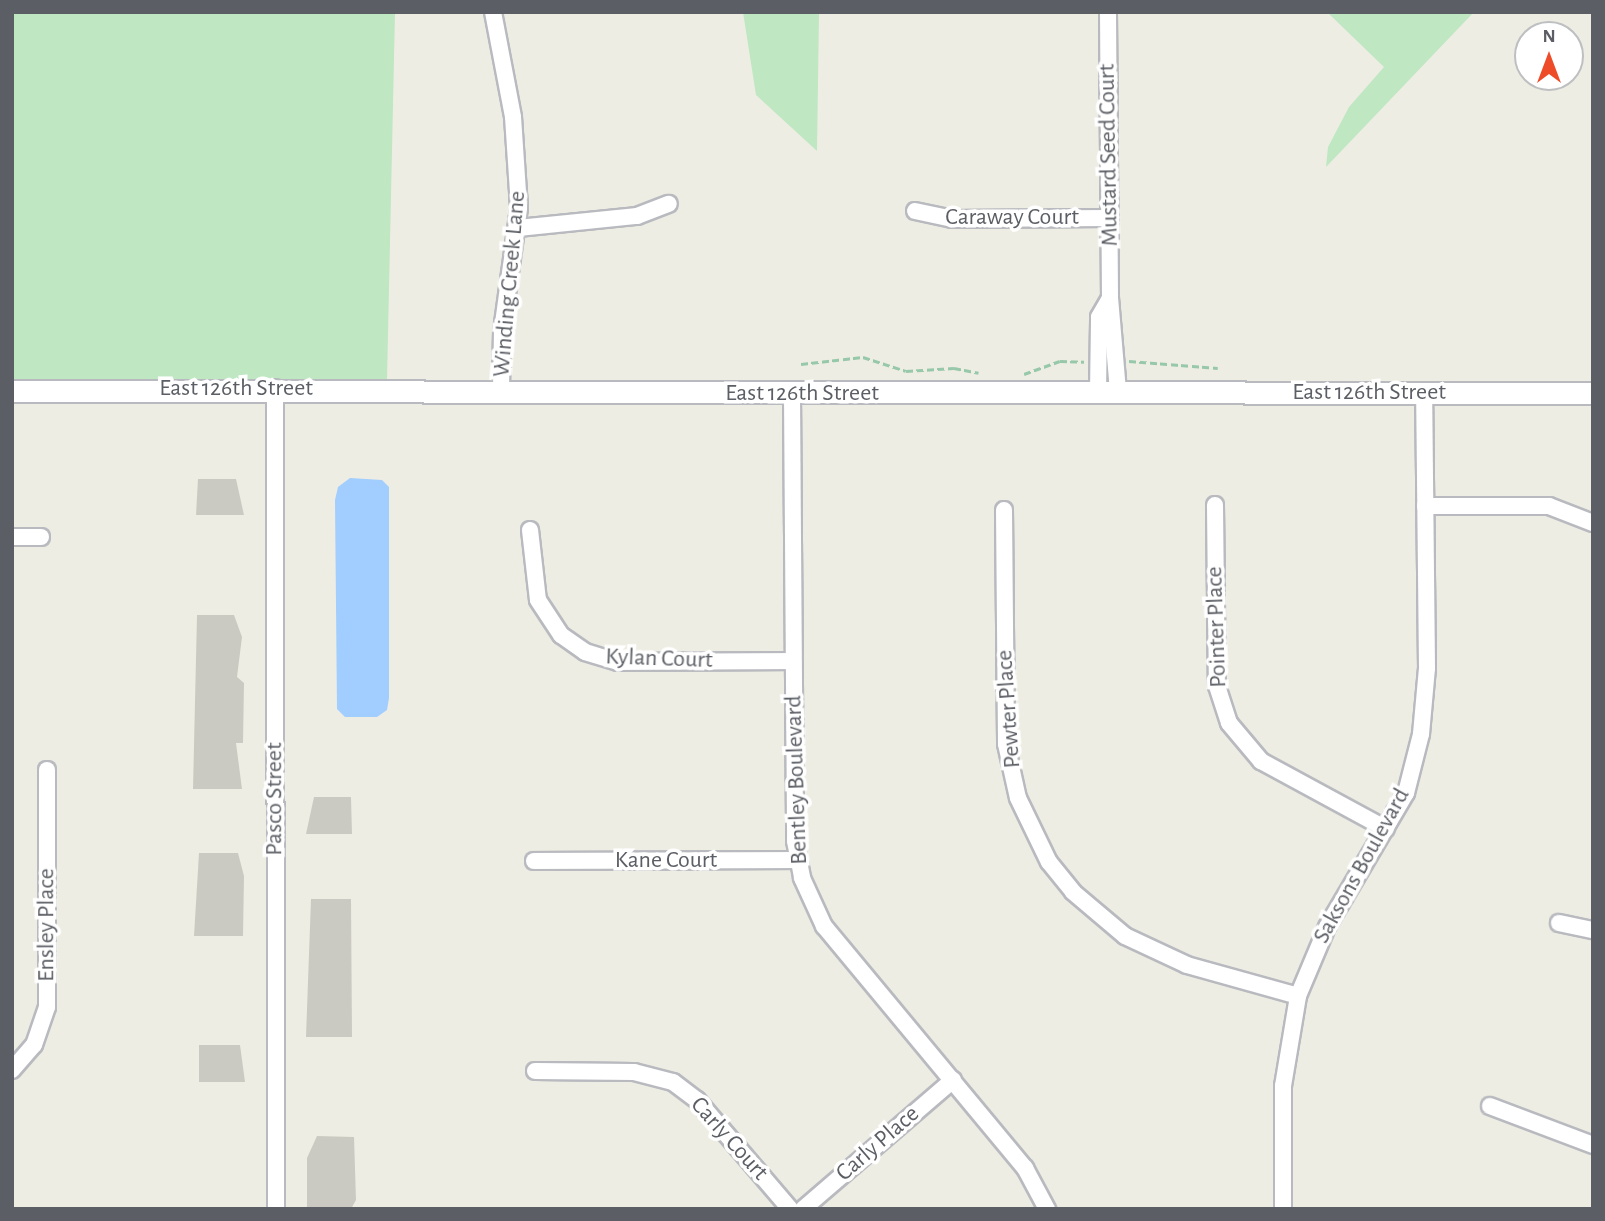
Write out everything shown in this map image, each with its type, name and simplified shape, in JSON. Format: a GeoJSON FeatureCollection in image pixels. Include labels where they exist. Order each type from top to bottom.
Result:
{"type":"FeatureCollection","features":[{"type":"Feature","properties":{"kind":"main road","name":"East 126th Street"},"geometry":{"type":"LineString","coordinates":[[12,391],[275,388],[792,394],[1593,393]]}},
{"type":"Feature","properties":{"kind":"street","name":"Winding Creek Lane"},"geometry":{"type":"LineString","coordinates":[[493,12],[517,152],[518,228],[502,331],[501,389]]}},
{"type":"Feature","properties":{"kind":"street","name":"Mustard Seed Court"},"geometry":{"type":"LineString","coordinates":[[1108,12],[1108,392]]}},
{"type":"Feature","properties":{"kind":"street"},"geometry":{"type":"LineString","coordinates":[[518,228],[637,216],[669,204]]}},
{"type":"Feature","properties":{"kind":"street","name":"Caraway Court"},"geometry":{"type":"LineString","coordinates":[[915,211],[953,219],[1110,218]]}},
{"type":"Feature","properties":{"kind":"street","name":"Pasco Street"},"geometry":{"type":"LineString","coordinates":[[275,388],[276,1209]]}},
{"type":"Feature","properties":{"kind":"street","name":"Bentley Boulevard"},"geometry":{"type":"LineString","coordinates":[[792,394],[797,860],[824,926],[1026,1168],[1047,1209]]}},
{"type":"Feature","properties":{"kind":"street","name":"Saksons Boulevard"},"geometry":{"type":"LineString","coordinates":[[1283,1209],[1283,1086],[1298,996],[1326,927],[1386,829],[1413,773],[1427,699],[1424,394]]}},
{"type":"Feature","properties":{"kind":"street","name":"Pointer Place"},"geometry":{"type":"LineString","coordinates":[[1215,505],[1216,676],[1228,723],[1261,761],[1386,829]]}},
{"type":"Feature","properties":{"kind":"street"},"geometry":{"type":"LineString","coordinates":[[1425,506],[1549,506],[1593,523]]}},
{"type":"Feature","properties":{"kind":"street","name":"Pewter Place"},"geometry":{"type":"LineString","coordinates":[[1004,510],[1006,744],[1018,798],[1049,862],[1073,892],[1125,936],[1187,965],[1298,996]]}},
{"type":"Feature","properties":{"kind":"street","name":"Kylan Court"},"geometry":{"type":"LineString","coordinates":[[530,530],[537,600],[561,635],[585,652],[618,662],[793,661]]}},
{"type":"Feature","properties":{"kind":"street"},"geometry":{"type":"LineString","coordinates":[[12,537],[41,537]]}},
{"type":"Feature","properties":{"kind":"street","name":"Ensley Place"},"geometry":{"type":"LineString","coordinates":[[12,1070],[34,1045],[47,1007],[47,770]]}},
{"type":"Feature","properties":{"kind":"street","name":"Kane Court"},"geometry":{"type":"LineString","coordinates":[[534,862],[797,860]]}},
{"type":"Feature","properties":{"kind":"street"},"geometry":{"type":"LineString","coordinates":[[1559,923],[1593,930]]}},
{"type":"Feature","properties":{"kind":"street","name":"Carly Court"},"geometry":{"type":"LineString","coordinates":[[535,1072],[634,1072],[673,1083],[697,1100],[790,1209]]}},
{"type":"Feature","properties":{"kind":"street","name":"Carly Place"},"geometry":{"type":"LineString","coordinates":[[803,1209],[953,1080]]}},
{"type":"Feature","properties":{"kind":"street"},"geometry":{"type":"LineString","coordinates":[[1490,1106],[1593,1145]]}},
{"type":"Feature","properties":{"kind":"path"},"geometry":{"type":"LineString","coordinates":[[801,364],[863,357],[906,371],[954,368],[983,374]]}},
{"type":"Feature","properties":{"kind":"path"},"geometry":{"type":"LineString","coordinates":[[1013,375],[1060,361],[1087,363]]}},
{"type":"Feature","properties":{"kind":"path"},"geometry":{"type":"LineString","coordinates":[[1125,362],[1218,368]]}},
{"type":"Feature","properties":{"kind":"green space"},"geometry":{"type":"Polygon","coordinates":[[[12,12],[395,12],[387,380],[12,379],[12,12]]]}},
{"type":"Feature","properties":{"kind":"green space"},"geometry":{"type":"Polygon","coordinates":[[[743,12],[819,12],[817,151],[756,95],[743,12]]]}},
{"type":"Feature","properties":{"kind":"green space"},"geometry":{"type":"Polygon","coordinates":[[[1327,12],[1474,12],[1326,167],[1328,147],[1349,107],[1384,67],[1327,12]]]}},
{"type":"Feature","properties":{"kind":"water"},"geometry":{"type":"Polygon","coordinates":[[[350,478],[382,480],[389,487],[389,698],[387,710],[377,717],[345,717],[337,709],[335,500],[338,487],[350,478]]]}},
{"type":"Feature","properties":{"kind":"building"},"geometry":{"type":"Polygon","coordinates":[[[198,479],[236,479],[244,515],[196,515],[198,479]]]}},
{"type":"Feature","properties":{"kind":"building"},"geometry":{"type":"Polygon","coordinates":[[[197,615],[234,615],[242,637],[237,677],[244,683],[243,743],[236,743],[242,789],[193,789],[197,615]]]}},
{"type":"Feature","properties":{"kind":"building"},"geometry":{"type":"Polygon","coordinates":[[[314,797],[351,797],[352,834],[306,834],[314,797]]]}},
{"type":"Feature","properties":{"kind":"building"},"geometry":{"type":"Polygon","coordinates":[[[199,853],[238,853],[244,876],[243,936],[194,936],[199,853]]]}},
{"type":"Feature","properties":{"kind":"building"},"geometry":{"type":"Polygon","coordinates":[[[311,899],[351,899],[352,1037],[306,1037],[311,899]]]}},
{"type":"Feature","properties":{"kind":"building"},"geometry":{"type":"Polygon","coordinates":[[[199,1045],[240,1045],[245,1082],[199,1082],[199,1045]]]}},
{"type":"Feature","properties":{"kind":"building"},"geometry":{"type":"Polygon","coordinates":[[[317,1136],[354,1137],[356,1200],[351,1209],[307,1209],[307,1158],[317,1136]]]}}]}
